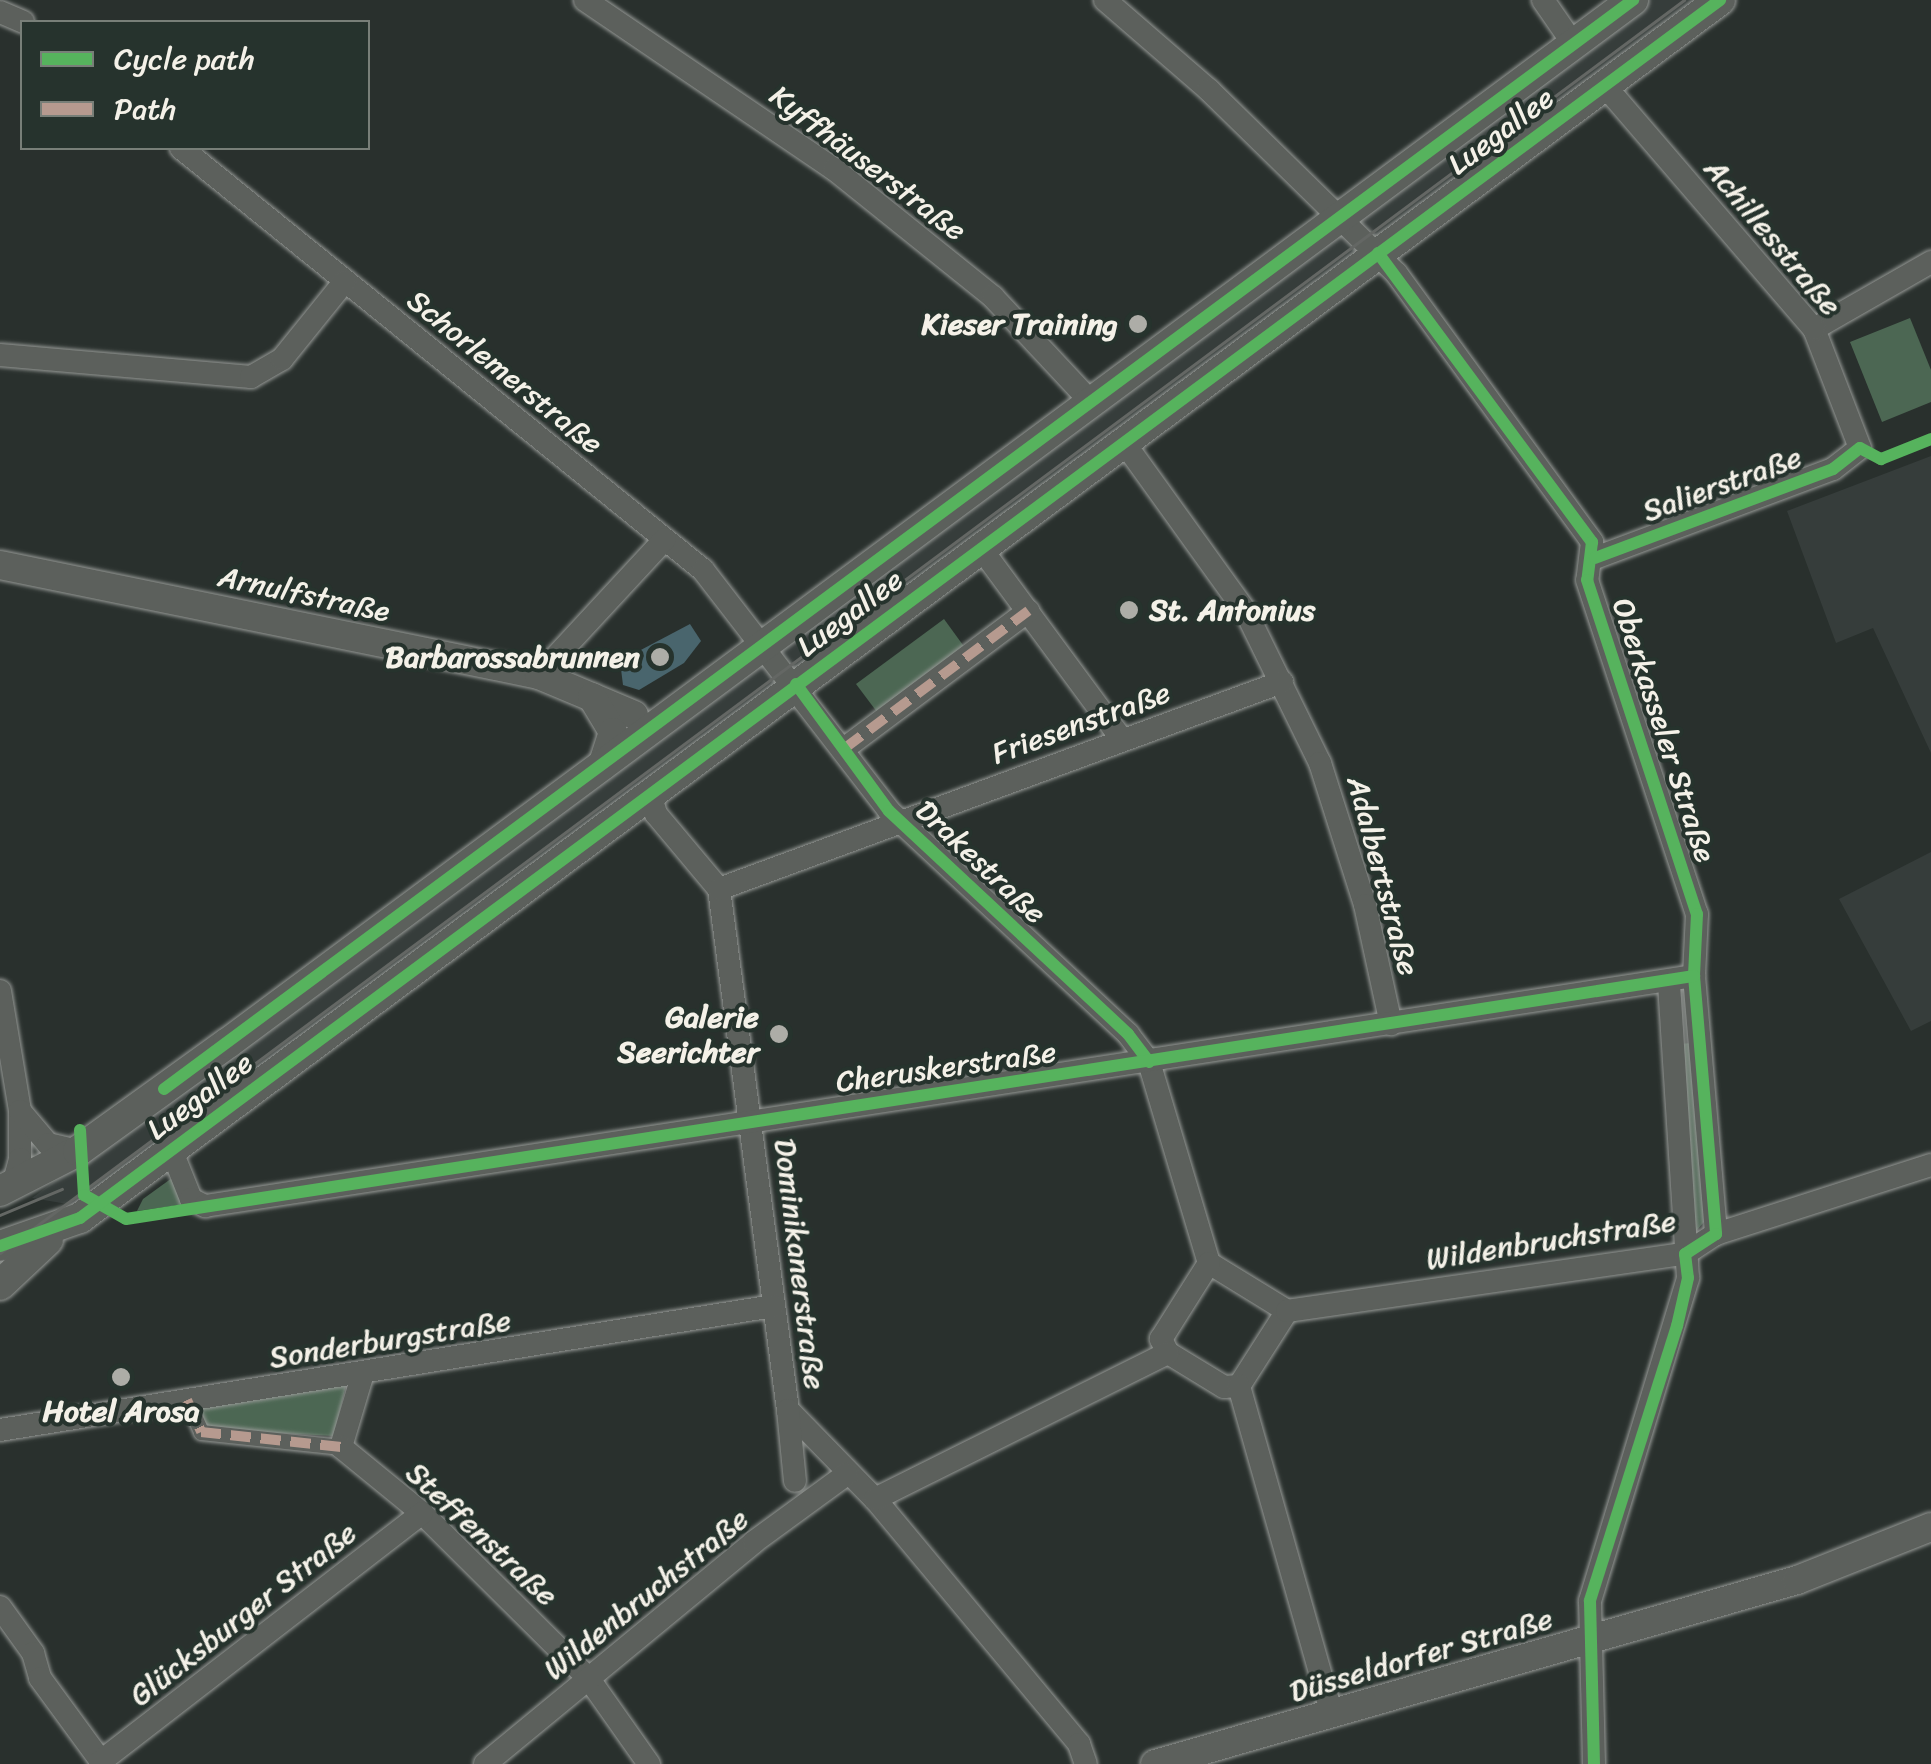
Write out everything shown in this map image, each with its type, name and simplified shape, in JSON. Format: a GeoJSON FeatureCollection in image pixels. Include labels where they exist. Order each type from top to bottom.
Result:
{"type":"FeatureCollection","features":[{"type":"Feature","properties":{"kind":"main road","name":"Luegallee"},"geometry":{"type":"LineString","coordinates":[[4,1194],[78,1151],[666,718],[770,652],[1091,402],[1633,0]]}},
{"type":"Feature","properties":{"kind":"main road","name":"Luegallee"},"geometry":{"type":"LineString","coordinates":[[0,1246],[80,1218],[1720,0]]}},
{"type":"Feature","properties":{"kind":"main road"},"geometry":{"type":"LineString","coordinates":[[634,715],[666,718]]}},
{"type":"Feature","properties":{"kind":"main road"},"geometry":{"type":"LineString","coordinates":[[0,1285],[28,1253],[80,1218]]}},
{"type":"Feature","properties":{"kind":"street","name":"Kyffhäuserstraße"},"geometry":{"type":"LineString","coordinates":[[584,0],[848,180],[993,297],[1091,402]]}},
{"type":"Feature","properties":{"kind":"street","name":"Oberkasseler Straße"},"geometry":{"type":"LineString","coordinates":[[1105,0],[1210,90],[1337,219],[1378,253],[1567,502],[1595,558],[1587,580],[1697,914],[1694,976],[1716,1234]]}},
{"type":"Feature","properties":{"kind":"street"},"geometry":{"type":"LineString","coordinates":[[1543,0],[1574,44]]}},
{"type":"Feature","properties":{"kind":"street","name":"Achillesstraße"},"geometry":{"type":"LineString","coordinates":[[1604,85],[1814,329],[1860,448]]}},
{"type":"Feature","properties":{"kind":"street","name":"Schorlemerstraße"},"geometry":{"type":"LineString","coordinates":[[183,150],[703,570],[770,652]]}},
{"type":"Feature","properties":{"kind":"street"},"geometry":{"type":"LineString","coordinates":[[1814,329],[1931,262]]}},
{"type":"Feature","properties":{"kind":"street"},"geometry":{"type":"LineString","coordinates":[[0,356],[251,376],[282,359],[345,281]]}},
{"type":"Feature","properties":{"kind":"street","name":"Adalbertstraße"},"geometry":{"type":"LineString","coordinates":[[1123,441],[1246,612],[1282,682],[1344,829],[1391,1024]]}},
{"type":"Feature","properties":{"kind":"street","name":"Salierstraße"},"geometry":{"type":"LineString","coordinates":[[1595,558],[1834,470],[1860,448]]}},
{"type":"Feature","properties":{"kind":"street"},"geometry":{"type":"LineString","coordinates":[[539,675],[665,539]]}},
{"type":"Feature","properties":{"kind":"street"},"geometry":{"type":"LineString","coordinates":[[980,546],[1121,738]]}},
{"type":"Feature","properties":{"kind":"street","name":"Arnulfstraße"},"geometry":{"type":"LineString","coordinates":[[0,565],[539,675],[634,715]]}},
{"type":"Feature","properties":{"kind":"street"},"geometry":{"type":"LineString","coordinates":[[844,748],[1028,610]]}},
{"type":"Feature","properties":{"kind":"street","name":"Drakestraße"},"geometry":{"type":"LineString","coordinates":[[770,652],[902,822],[1128,1034],[1149,1062],[1209,1264]]}},
{"type":"Feature","properties":{"kind":"street","name":"Friesenstraße"},"geometry":{"type":"LineString","coordinates":[[719,888],[1282,682]]}},
{"type":"Feature","properties":{"kind":"street"},"geometry":{"type":"LineString","coordinates":[[592,697],[612,732],[602,766]]}},
{"type":"Feature","properties":{"kind":"street"},"geometry":{"type":"LineString","coordinates":[[650,793],[656,814],[719,888]]}},
{"type":"Feature","properties":{"kind":"street","name":"Dominikanerstraße"},"geometry":{"type":"LineString","coordinates":[[719,888],[752,1120],[795,1481]]}},
{"type":"Feature","properties":{"kind":"street","name":"Cheruskerstraße"},"geometry":{"type":"LineString","coordinates":[[170,1149],[191,1198],[205,1206],[1669,983],[1694,976]]}},
{"type":"Feature","properties":{"kind":"street"},"geometry":{"type":"LineString","coordinates":[[1594,1764],[1587,1640],[1601,1557],[1677,1326],[1688,1278],[1669,983]]}},
{"type":"Feature","properties":{"kind":"street"},"geometry":{"type":"LineString","coordinates":[[0,991],[20,1111],[20,1159],[4,1194]]}},
{"type":"Feature","properties":{"kind":"street"},"geometry":{"type":"LineString","coordinates":[[20,1111],[48,1144],[78,1151]]}},
{"type":"Feature","properties":{"kind":"street","name":"Wildenbruchstraße"},"geometry":{"type":"LineString","coordinates":[[1287,1310],[1685,1254],[1716,1234],[1931,1165]]}},
{"type":"Feature","properties":{"kind":"street"},"geometry":{"type":"LineString","coordinates":[[1239,1386],[1224,1387],[1168,1353],[1162,1339],[1209,1264],[1287,1310],[1239,1386],[1332,1714]]}},
{"type":"Feature","properties":{"kind":"street","name":"Sonderburgstraße"},"geometry":{"type":"LineString","coordinates":[[5,1426],[364,1373],[773,1306]]}},
{"type":"Feature","properties":{"kind":"street"},"geometry":{"type":"LineString","coordinates":[[875,1498],[1168,1353]]}},
{"type":"Feature","properties":{"kind":"street"},"geometry":{"type":"LineString","coordinates":[[187,1400],[202,1432],[341,1447],[364,1373]]}},
{"type":"Feature","properties":{"kind":"street","name":"Dominikanerstraße"},"geometry":{"type":"LineString","coordinates":[[788,1410],[875,1498],[1079,1744],[1086,1764]]}},
{"type":"Feature","properties":{"kind":"street","name":"Steffenstraße"},"geometry":{"type":"LineString","coordinates":[[341,1447],[422,1513],[589,1679],[649,1764]]}},
{"type":"Feature","properties":{"kind":"street","name":"Wildenbruchstraße"},"geometry":{"type":"LineString","coordinates":[[485,1764],[848,1474]]}},
{"type":"Feature","properties":{"kind":"street","name":"Glücksburger Straße"},"geometry":{"type":"LineString","coordinates":[[101,1763],[422,1513]]}},
{"type":"Feature","properties":{"kind":"street","name":"Düsseldorfer Straße"},"geometry":{"type":"LineString","coordinates":[[1155,1764],[1798,1580],[1931,1526]]}},
{"type":"Feature","properties":{"kind":"street"},"geometry":{"type":"LineString","coordinates":[[0,1606],[101,1763]]}},
{"type":"Feature","properties":{"kind":"shaded area"},"geometry":{"type":"Polygon","coordinates":[[[1648,0],[1713,0],[79,1206],[32,1198],[1648,0]]]}},
{"type":"Feature","properties":{"kind":"shaded area"},"geometry":{"type":"Polygon","coordinates":[[[1931,456],[1931,753],[1873,628],[1836,643],[1787,511],[1931,456]]]}},
{"type":"Feature","properties":{"kind":"shaded area"},"geometry":{"type":"Polygon","coordinates":[[[1931,852],[1931,1021],[1911,1031],[1839,899],[1931,852]]]}},
{"type":"Feature","properties":{"kind":"green space"},"geometry":{"type":"Polygon","coordinates":[[[1910,318],[1931,370],[1931,402],[1882,422],[1850,342],[1910,318]]]}},
{"type":"Feature","properties":{"kind":"green space"},"geometry":{"type":"Polygon","coordinates":[[[944,619],[968,652],[880,716],[856,684],[944,619]]]}},
{"type":"Feature","properties":{"kind":"green space"},"geometry":{"type":"Polygon","coordinates":[[[1691,1043],[1704,1222],[1696,1231],[1679,1044],[1691,1043]]]}},
{"type":"Feature","properties":{"kind":"green space"},"geometry":{"type":"Polygon","coordinates":[[[172,1178],[186,1204],[137,1211],[143,1199],[172,1178]]]}},
{"type":"Feature","properties":{"kind":"green space"},"geometry":{"type":"Polygon","coordinates":[[[346,1385],[334,1436],[203,1429],[198,1408],[346,1385]]]}},
{"type":"Feature","properties":{"kind":"water","name":"Barbarossabrunnen"},"geometry":{"type":"Polygon","coordinates":[[[690,624],[701,641],[684,663],[639,690],[623,685],[621,669],[637,652],[690,624]]]}},
{"type":"Feature","properties":{"kind":"tram line"},"geometry":{"type":"LineString","coordinates":[[0,1253],[1684,0]]}},
{"type":"Feature","properties":{"kind":"tram line"},"geometry":{"type":"LineString","coordinates":[[0,1215],[62,1189]]}},
{"type":"Feature","properties":{"kind":"marked path"},"geometry":{"type":"LineString","coordinates":[[845,748],[1028,611]]}},
{"type":"Feature","properties":{"kind":"marked path"},"geometry":{"type":"LineString","coordinates":[[187,1400],[201,1432],[341,1447]]}},
{"type":"Feature","properties":{"kind":"cycle path"},"geometry":{"type":"LineString","coordinates":[[164,1089],[1633,0]]}},
{"type":"Feature","properties":{"kind":"cycle path"},"geometry":{"type":"LineString","coordinates":[[0,1246],[80,1218],[1720,0]]}},
{"type":"Feature","properties":{"kind":"cycle path"},"geometry":{"type":"LineString","coordinates":[[1378,253],[1592,542],[1587,580],[1697,914],[1694,976],[1716,1234],[1685,1254],[1688,1278],[1677,1326],[1590,1601],[1594,1764]]}},
{"type":"Feature","properties":{"kind":"cycle path"},"geometry":{"type":"LineString","coordinates":[[1595,558],[1833,469],[1860,448],[1881,459],[1931,439]]}},
{"type":"Feature","properties":{"kind":"cycle path"},"geometry":{"type":"LineString","coordinates":[[796,684],[889,811],[1128,1034],[1149,1062]]}},
{"type":"Feature","properties":{"kind":"cycle path"},"geometry":{"type":"LineString","coordinates":[[80,1130],[84,1195],[126,1219],[1694,976]]}},
{"type":"Feature","properties":{"kind":"place","name":"Kieser Training"},"geometry":{"type":"Point","coordinates":[1138,324]}},
{"type":"Feature","properties":{"kind":"place","name":"St. Antonius"},"geometry":{"type":"Point","coordinates":[1129,610]}},
{"type":"Feature","properties":{"kind":"place","name":"Barbarossabrunnen"},"geometry":{"type":"Point","coordinates":[660,657]}},
{"type":"Feature","properties":{"kind":"place","name":"Galerie Seerichter"},"geometry":{"type":"Point","coordinates":[779,1034]}},
{"type":"Feature","properties":{"kind":"place","name":"Hotel Arosa"},"geometry":{"type":"Point","coordinates":[121,1377]}}]}
